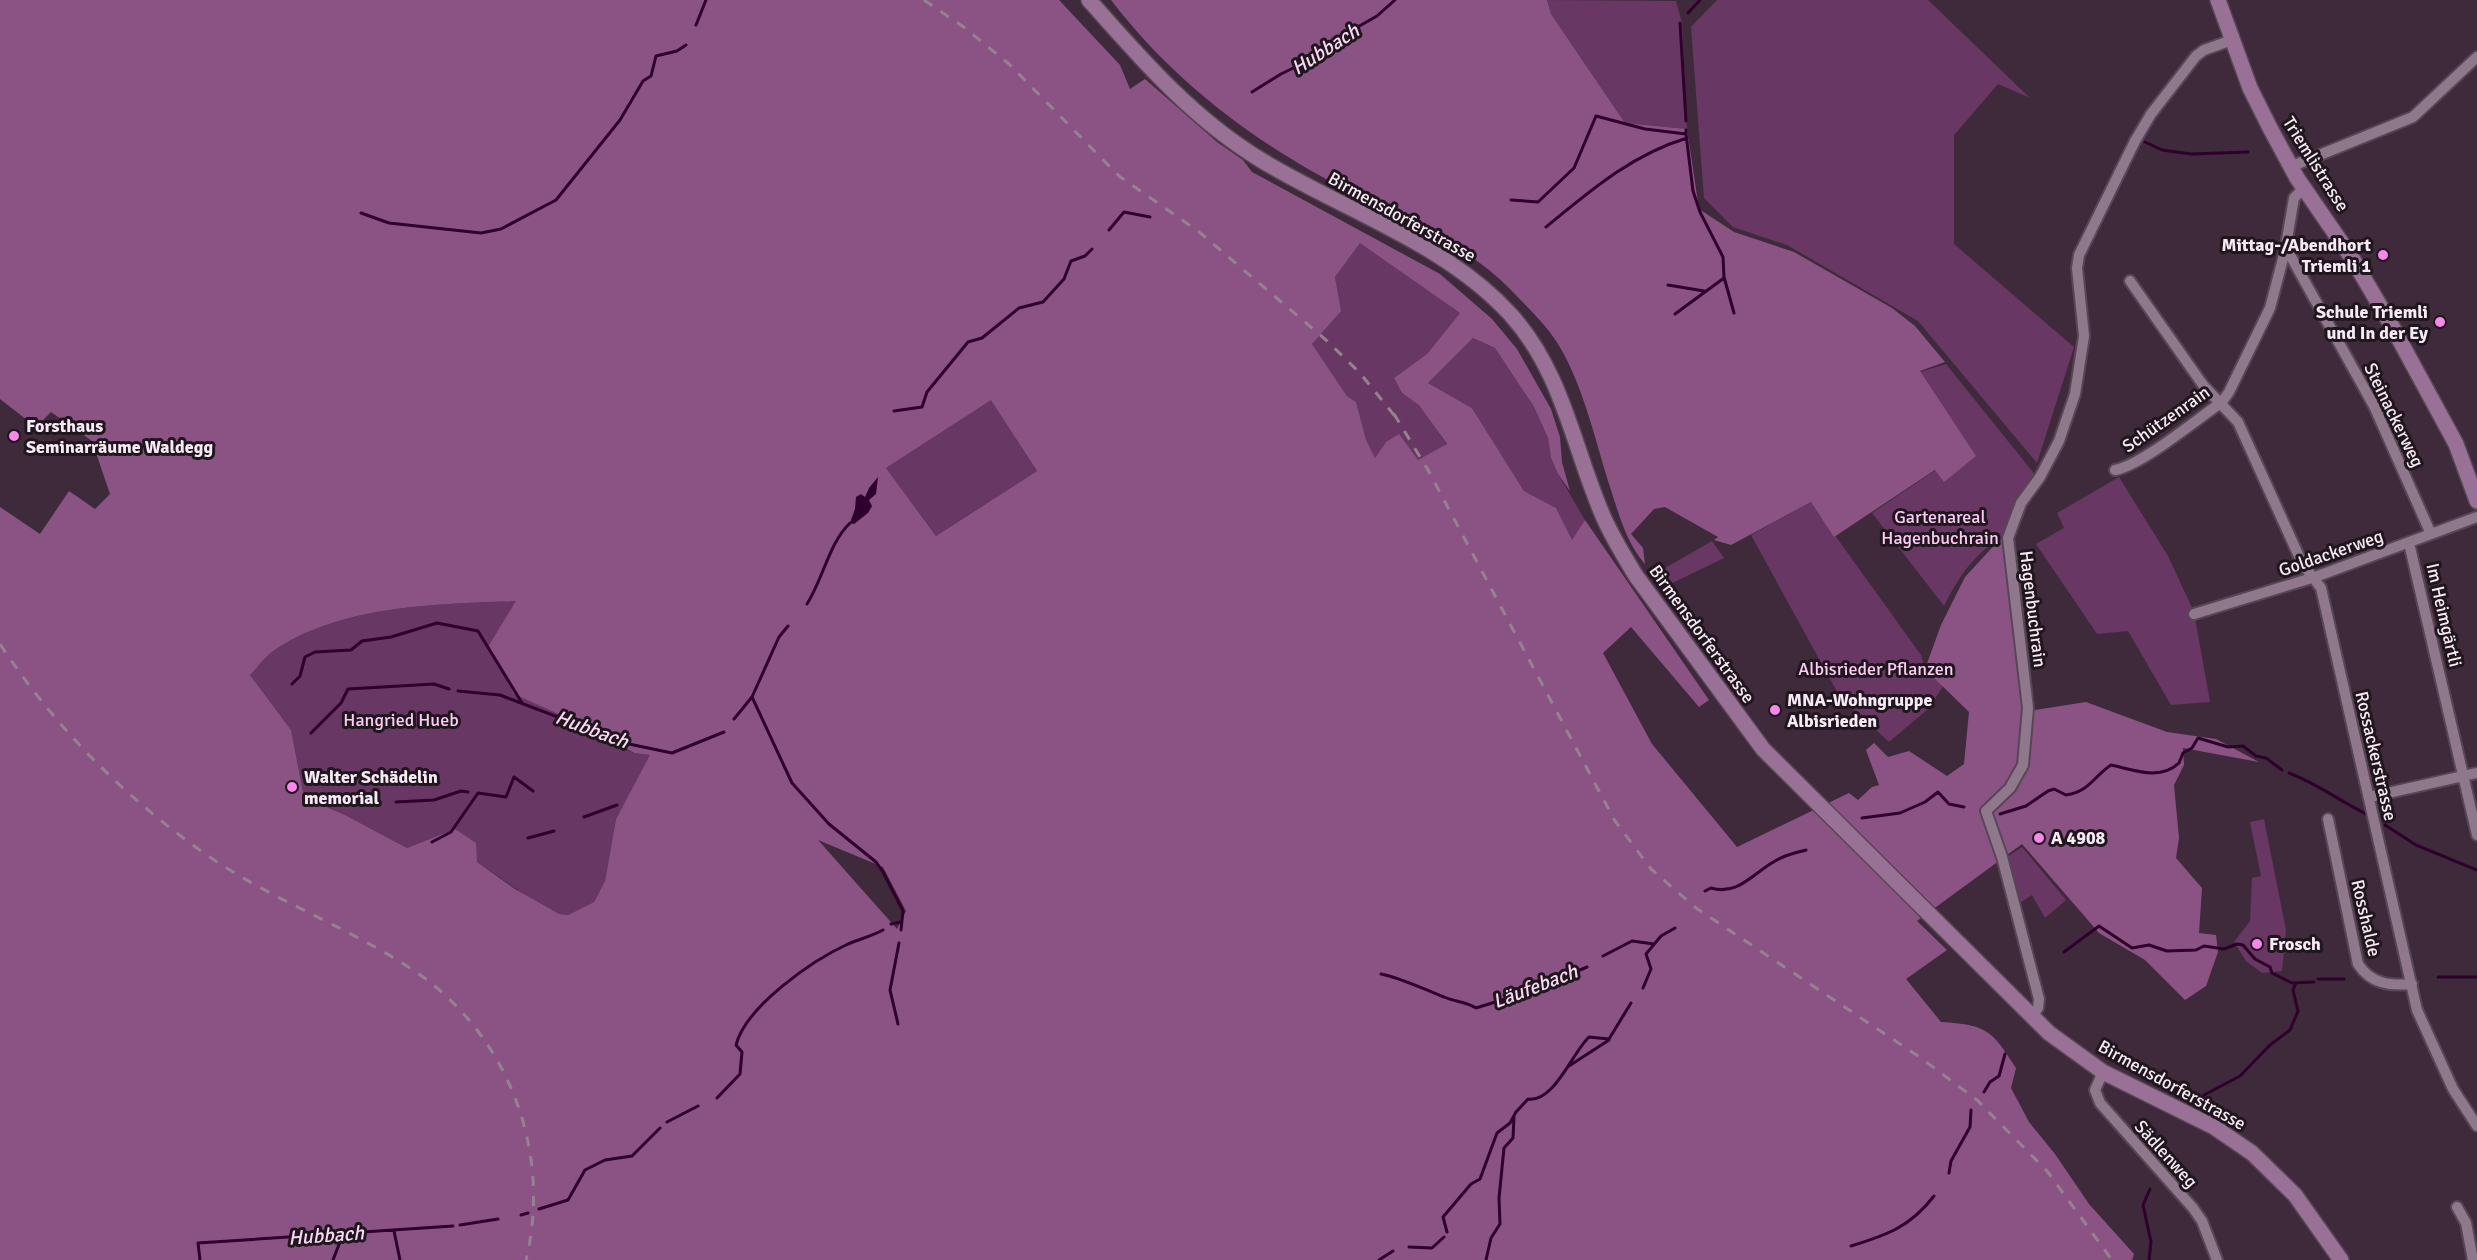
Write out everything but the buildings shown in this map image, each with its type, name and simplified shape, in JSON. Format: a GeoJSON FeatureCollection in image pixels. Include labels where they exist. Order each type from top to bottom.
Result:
{"type":"FeatureCollection","features":[{"type":"Feature","properties":{"kind":"main road","name":"Birmensdorferstrasse"},"geometry":{"type":"LineString","coordinates":[[1089,0],[1144,63],[1221,132],[1299,182],[1447,261],[1471,278],[1512,316],[1540,353],[1560,393],[1603,516],[1618,547],[1636,576],[1742,722],[1786,774],[2066,1047],[2103,1072],[2214,1127],[2252,1153],[2295,1196],[2341,1260]]}},
{"type":"Feature","properties":{"kind":"main road","name":"Triemlistrasse"},"geometry":{"type":"LineString","coordinates":[[2218,0],[2250,88],[2290,167],[2352,258],[2393,328],[2456,444],[2477,501]]}},
{"type":"Feature","properties":{"kind":"street","name":"Hagenbuchrain"},"geometry":{"type":"LineString","coordinates":[[2032,1016],[2038,1008],[2039,999],[2002,857],[1986,811],[2020,775],[2027,738],[2028,708],[2008,538],[2021,503],[2040,477],[2059,441],[2075,394],[2084,336],[2077,268],[2084,242],[2130,150],[2151,114],[2196,56],[2204,50],[2232,40]]}},
{"type":"Feature","properties":{"kind":"street"},"geometry":{"type":"LineString","coordinates":[[2290,167],[2413,117],[2477,57]]}},
{"type":"Feature","properties":{"kind":"street","name":"Schützenrain"},"geometry":{"type":"LineString","coordinates":[[2115,470],[2124,468],[2222,402],[2241,371],[2270,308],[2285,251],[2294,198],[2304,188]]}},
{"type":"Feature","properties":{"kind":"street","name":"Steinackerweg"},"geometry":{"type":"LineString","coordinates":[[2285,251],[2290,255],[2374,406],[2431,534]]}},
{"type":"Feature","properties":{"kind":"street","name":"Rossackerstrasse"},"geometry":{"type":"LineString","coordinates":[[2130,281],[2203,385],[2222,402],[2238,422],[2302,562],[2321,588],[2417,1010],[2442,1066],[2477,1126]]}},
{"type":"Feature","properties":{"kind":"street","name":"Goldackerweg"},"geometry":{"type":"LineString","coordinates":[[2194,614],[2314,577],[2477,517]]}},
{"type":"Feature","properties":{"kind":"street","name":"Im Heimgärtli"},"geometry":{"type":"LineString","coordinates":[[2409,543],[2477,835]]}},
{"type":"Feature","properties":{"kind":"street"},"geometry":{"type":"LineString","coordinates":[[2370,797],[2477,773]]}},
{"type":"Feature","properties":{"kind":"street","name":"Rosshalde"},"geometry":{"type":"LineString","coordinates":[[2328,819],[2358,964],[2374,980],[2388,985],[2412,984]]}},
{"type":"Feature","properties":{"kind":"street","name":"Sädlenweg"},"geometry":{"type":"LineString","coordinates":[[2103,1072],[2095,1090],[2100,1103],[2193,1208],[2217,1260]]}},
{"type":"Feature","properties":{"kind":"street"},"geometry":{"type":"LineString","coordinates":[[2457,1207],[2466,1222],[2473,1260]]}},
{"type":"Feature","properties":{"kind":"green space"},"geometry":{"type":"Polygon","coordinates":[[[1547,0],[1676,1],[1682,23],[1687,129],[1625,123],[1551,14],[1547,0]]]}},
{"type":"Feature","properties":{"kind":"green space"},"geometry":{"type":"Polygon","coordinates":[[[1717,0],[1928,0],[2030,98],[1998,84],[1954,135],[1954,244],[2074,347],[2037,463],[1918,321],[1787,245],[1733,227],[1704,198],[1691,27],[1717,0]]]}},
{"type":"Feature","properties":{"kind":"green space"},"geometry":{"type":"Polygon","coordinates":[[[1360,242],[1460,313],[1427,354],[1394,378],[1402,393],[1419,404],[1447,445],[1418,460],[1386,442],[1375,458],[1365,440],[1356,402],[1347,396],[1312,344],[1340,311],[1335,277],[1360,242]]]}},
{"type":"Feature","properties":{"kind":"green space"},"geometry":{"type":"Polygon","coordinates":[[[1473,338],[1495,348],[1534,407],[1548,438],[1551,458],[1558,474],[1585,520],[1572,541],[1556,508],[1524,491],[1472,408],[1428,383],[1473,338]]]}},
{"type":"Feature","properties":{"kind":"green space","name":"Gartenareal Hagenbuchrain"},"geometry":{"type":"Polygon","coordinates":[[[1946,364],[2036,476],[2005,534],[1975,558],[1955,585],[1944,606],[1872,513],[1936,470],[1944,481],[1975,456],[1920,372],[1946,364]]]}},
{"type":"Feature","properties":{"kind":"green space"},"geometry":{"type":"Polygon","coordinates":[[[991,399],[1037,471],[936,536],[886,468],[991,399]]]}},
{"type":"Feature","properties":{"kind":"green space"},"geometry":{"type":"Polygon","coordinates":[[[2119,477],[2168,556],[2194,612],[2210,702],[2171,705],[2128,631],[2097,634],[2036,544],[2064,528],[2057,513],[2119,477]]]}},
{"type":"Feature","properties":{"kind":"green space","name":"Albisrieder Pflanzen"},"geometry":{"type":"Polygon","coordinates":[[[1811,502],[1921,655],[1925,669],[1944,685],[1928,709],[1889,742],[1840,697],[1751,535],[1811,502]]]}},
{"type":"Feature","properties":{"kind":"green space"},"geometry":{"type":"Polygon","coordinates":[[[1712,541],[1724,558],[1662,588],[1653,575],[1712,541]]]}},
{"type":"Feature","properties":{"kind":"green space","name":"Hangried Hueb"},"geometry":{"type":"Polygon","coordinates":[[[516,601],[592,729],[633,753],[651,755],[616,819],[605,881],[594,902],[568,915],[559,914],[537,903],[477,862],[456,829],[407,848],[345,815],[304,797],[291,730],[250,675],[272,652],[298,636],[358,616],[422,606],[516,601]]]}},
{"type":"Feature","properties":{"kind":"green space"},"geometry":{"type":"Polygon","coordinates":[[[2264,819],[2286,930],[2282,971],[2262,973],[2246,961],[2234,942],[2250,921],[2252,878],[2261,876],[2250,822],[2264,819]]]}},
{"type":"Feature","properties":{"kind":"green space"},"geometry":{"type":"Polygon","coordinates":[[[2022,847],[2066,900],[2045,918],[2032,895],[2021,902],[2007,857],[2022,847]]]}},
{"type":"Feature","properties":{"kind":"shaded area"},"geometry":{"type":"Polygon","coordinates":[[[0,0],[1059,0],[1120,65],[1130,89],[1145,79],[1217,142],[1243,160],[1252,172],[1440,274],[1492,319],[1517,349],[1551,409],[1560,437],[1562,462],[1570,491],[1558,474],[1551,458],[1548,438],[1534,407],[1495,348],[1473,338],[1428,383],[1472,408],[1524,491],[1556,508],[1572,540],[1585,520],[1709,700],[1699,707],[1631,627],[1603,653],[1652,744],[1737,847],[1849,793],[1858,800],[1872,787],[1879,785],[1866,750],[1874,743],[1888,757],[1909,751],[1947,776],[1964,764],[1969,712],[1925,669],[1941,625],[1965,577],[2001,538],[2005,539],[2005,560],[2015,613],[2023,712],[2086,702],[2167,732],[2216,739],[2259,762],[2183,748],[2184,765],[2174,785],[2179,838],[2176,858],[2202,888],[2199,933],[2216,935],[2218,952],[2206,986],[2185,1000],[2145,960],[2099,933],[2022,844],[1917,921],[1947,950],[1906,979],[1941,1022],[1979,1028],[2001,1045],[2016,1068],[2011,1088],[2029,1122],[2055,1154],[2089,1204],[2134,1254],[2132,1260],[0,1260],[0,507],[40,534],[69,491],[95,509],[110,494],[92,441],[51,412],[36,427],[0,399],[0,0]],[[1360,243],[1335,277],[1341,311],[1312,344],[1347,396],[1356,402],[1366,440],[1375,458],[1386,442],[1399,434],[1418,460],[1447,444],[1419,405],[1402,393],[1394,378],[1427,354],[1460,313],[1360,243]],[[991,400],[886,468],[936,536],[1037,471],[991,400]],[[516,601],[390,610],[327,625],[298,636],[272,652],[250,675],[291,730],[304,797],[345,815],[407,848],[455,829],[476,843],[477,862],[515,889],[559,914],[568,915],[594,902],[605,881],[616,819],[650,755],[634,753],[592,729],[514,694],[488,647],[516,601]],[[818,840],[897,929],[906,911],[883,867],[818,840]]]}},
{"type":"Feature","properties":{"kind":"shaded area"},"geometry":{"type":"Polygon","coordinates":[[[1111,0],[1547,0],[1551,14],[1625,123],[1687,129],[1699,209],[1734,232],[1794,252],[1892,308],[1915,326],[1945,362],[1920,371],[1976,456],[1944,482],[1935,470],[1834,537],[1811,502],[1731,545],[1714,540],[1718,537],[1665,507],[1654,509],[1631,534],[1643,548],[1645,564],[1628,538],[1577,382],[1556,341],[1531,311],[1490,271],[1467,254],[1418,225],[1287,157],[1231,118],[1205,98],[1156,52],[1111,0]]]}},
{"type":"Feature","properties":{"kind":"shaded area"},"geometry":{"type":"Polygon","coordinates":[[[878,477],[876,494],[869,500],[872,506],[868,513],[854,524],[850,523],[856,497],[861,494],[865,497],[878,477]]]}},
{"type":"Feature","properties":{"kind":"waterway"},"geometry":{"type":"LineString","coordinates":[[696,25],[706,0]]}},
{"type":"Feature","properties":{"kind":"waterway","name":"Hubbach"},"geometry":{"type":"LineString","coordinates":[[1252,92],[1281,74],[1320,55],[1333,41],[1377,16],[1395,0]]}},
{"type":"Feature","properties":{"kind":"waterway"},"geometry":{"type":"LineString","coordinates":[[1688,13],[1700,0]]}},
{"type":"Feature","properties":{"kind":"waterway"},"geometry":{"type":"LineString","coordinates":[[1680,23],[1686,121]]}},
{"type":"Feature","properties":{"kind":"waterway"},"geometry":{"type":"LineString","coordinates":[[361,213],[389,223],[481,233],[501,229],[556,200],[620,120],[643,81],[651,76],[656,56],[677,51],[686,45]]}},
{"type":"Feature","properties":{"kind":"waterway"},"geometry":{"type":"LineString","coordinates":[[1511,200],[1538,202],[1574,168],[1596,116],[1645,129],[1686,134],[1686,130]]}},
{"type":"Feature","properties":{"kind":"waterway"},"geometry":{"type":"LineString","coordinates":[[1686,134],[1693,191],[1700,212],[1723,257],[1724,277],[1734,313]]}},
{"type":"Feature","properties":{"kind":"waterway"},"geometry":{"type":"LineString","coordinates":[[1546,227],[1629,164],[1687,138]]}},
{"type":"Feature","properties":{"kind":"waterway"},"geometry":{"type":"LineString","coordinates":[[2145,142],[2162,150],[2191,154],[2248,152]]}},
{"type":"Feature","properties":{"kind":"waterway","name":"Hubbach"},"geometry":{"type":"LineString","coordinates":[[1109,230],[1124,212],[1150,217]]}},
{"type":"Feature","properties":{"kind":"waterway","name":"Hubbach"},"geometry":{"type":"LineString","coordinates":[[894,411],[922,407],[927,392],[968,342],[982,338],[1019,308],[1043,302],[1064,279],[1071,261],[1085,256],[1092,249]]}},
{"type":"Feature","properties":{"kind":"waterway"},"geometry":{"type":"LineString","coordinates":[[1675,314],[1724,278]]}},
{"type":"Feature","properties":{"kind":"waterway"},"geometry":{"type":"LineString","coordinates":[[1668,285],[1704,291]]}},
{"type":"Feature","properties":{"kind":"waterway","name":"Hubbach"},"geometry":{"type":"LineString","coordinates":[[807,604],[831,551],[850,523]]}},
{"type":"Feature","properties":{"kind":"waterway"},"geometry":{"type":"LineString","coordinates":[[292,684],[300,676],[305,657],[315,652],[351,650],[362,641],[391,637],[437,623],[478,631],[522,703]]}},
{"type":"Feature","properties":{"kind":"waterway","name":"Hubbach"},"geometry":{"type":"LineString","coordinates":[[734,719],[752,697],[779,637],[788,626]]}},
{"type":"Feature","properties":{"kind":"waterway"},"geometry":{"type":"LineString","coordinates":[[311,733],[341,703],[348,689],[434,684],[449,689]]}},
{"type":"Feature","properties":{"kind":"waterway","name":"Hubbach"},"geometry":{"type":"LineString","coordinates":[[458,691],[500,695],[629,744],[672,753],[724,732]]}},
{"type":"Feature","properties":{"kind":"waterway","name":"Hubbach"},"geometry":{"type":"LineString","coordinates":[[752,697],[792,783],[829,824],[876,862],[883,872],[903,911],[901,930]]}},
{"type":"Feature","properties":{"kind":"waterway","name":"Läufebach"},"geometry":{"type":"LineString","coordinates":[[2000,814],[2026,806],[2054,789],[2066,795],[2081,790],[2111,765],[2146,773],[2164,772],[2179,763],[2183,753],[2192,748],[2198,738],[2228,747],[2243,746],[2256,756],[2266,758],[2282,770]]}},
{"type":"Feature","properties":{"kind":"waterway","name":"Läufebach"},"geometry":{"type":"LineString","coordinates":[[2289,773],[2366,814]]}},
{"type":"Feature","properties":{"kind":"waterway"},"geometry":{"type":"LineString","coordinates":[[432,842],[451,832],[478,793],[506,797],[514,777],[533,791]]}},
{"type":"Feature","properties":{"kind":"waterway"},"geometry":{"type":"LineString","coordinates":[[396,802],[434,800],[461,791],[468,792]]}},
{"type":"Feature","properties":{"kind":"waterway","name":"Läufebach"},"geometry":{"type":"LineString","coordinates":[[1862,818],[1900,813],[1925,802],[1938,792],[1949,804],[1964,807]]}},
{"type":"Feature","properties":{"kind":"waterway"},"geometry":{"type":"LineString","coordinates":[[584,817],[617,805]]}},
{"type":"Feature","properties":{"kind":"waterway","name":"Läufebach"},"geometry":{"type":"LineString","coordinates":[[2385,825],[2416,845],[2477,870]]}},
{"type":"Feature","properties":{"kind":"waterway"},"geometry":{"type":"LineString","coordinates":[[528,838],[554,831]]}},
{"type":"Feature","properties":{"kind":"waterway","name":"Läufebach"},"geometry":{"type":"LineString","coordinates":[[1705,891],[1711,888],[1722,890],[1740,885],[1774,862],[1806,850]]}},
{"type":"Feature","properties":{"kind":"waterway","name":"Hubbach"},"geometry":{"type":"LineString","coordinates":[[891,924],[901,922]]}},
{"type":"Feature","properties":{"kind":"waterway"},"geometry":{"type":"LineString","coordinates":[[2064,952],[2099,926],[2132,948],[2149,945],[2167,951],[2196,950],[2204,946],[2224,949],[2237,944],[2243,945],[2255,959],[2270,967],[2272,973],[2292,983],[2314,982]]}},
{"type":"Feature","properties":{"kind":"waterway","name":"Läufebach"},"geometry":{"type":"LineString","coordinates":[[1643,988],[1651,969],[1646,954],[1661,936],[1675,928]]}},
{"type":"Feature","properties":{"kind":"waterway","name":"Hubbach"},"geometry":{"type":"LineString","coordinates":[[717,1098],[740,1074],[742,1052],[736,1045],[742,1030],[767,1000],[817,961],[848,944],[883,930]]}},
{"type":"Feature","properties":{"kind":"waterway","name":"Läufebach"},"geometry":{"type":"LineString","coordinates":[[1603,956],[1632,941],[1654,944]]}},
{"type":"Feature","properties":{"kind":"waterway","name":"Hubbach"},"geometry":{"type":"LineString","coordinates":[[898,1024],[890,990],[899,943]]}},
{"type":"Feature","properties":{"kind":"waterway","name":"Läufebach"},"geometry":{"type":"LineString","coordinates":[[1381,974],[1406,981],[1476,1008],[1531,991],[1587,967]]}},
{"type":"Feature","properties":{"kind":"waterway"},"geometry":{"type":"LineString","coordinates":[[2438,977],[2477,977]]}},
{"type":"Feature","properties":{"kind":"waterway"},"geometry":{"type":"LineString","coordinates":[[2318,979],[2344,979]]}},
{"type":"Feature","properties":{"kind":"waterway"},"geometry":{"type":"LineString","coordinates":[[2204,1095],[2240,1076],[2270,1045],[2290,1030],[2298,1011],[2293,990],[2296,983]]}},
{"type":"Feature","properties":{"kind":"waterway","name":"Läufebach"},"geometry":{"type":"LineString","coordinates":[[1447,1232],[1443,1217],[1471,1184],[1480,1179],[1497,1133],[1510,1123],[1528,1099],[1537,1098],[1554,1085],[1589,1037],[1609,1039],[1631,1003]]}},
{"type":"Feature","properties":{"kind":"waterway","name":"Läufebach"},"geometry":{"type":"LineString","coordinates":[[1569,1066],[1609,1040]]}},
{"type":"Feature","properties":{"kind":"waterway"},"geometry":{"type":"LineString","coordinates":[[1984,1092],[1990,1082],[1999,1076],[2005,1054]]}},
{"type":"Feature","properties":{"kind":"waterway","name":"Hubbach"},"geometry":{"type":"LineString","coordinates":[[667,1122],[698,1106]]}},
{"type":"Feature","properties":{"kind":"waterway"},"geometry":{"type":"LineString","coordinates":[[1949,1173],[1951,1161],[1970,1127],[1971,1110]]}},
{"type":"Feature","properties":{"kind":"waterway","name":"Läufebach"},"geometry":{"type":"LineString","coordinates":[[1486,1260],[1491,1238],[1500,1224],[1499,1198],[1504,1148],[1513,1138],[1514,1117]]}},
{"type":"Feature","properties":{"kind":"waterway","name":"Hubbach"},"geometry":{"type":"LineString","coordinates":[[539,1209],[568,1200],[585,1170],[605,1160],[632,1156],[660,1128]]}},
{"type":"Feature","properties":{"kind":"waterway"},"geometry":{"type":"LineString","coordinates":[[2149,1260],[2151,1242],[2143,1205],[2150,1189]]}},
{"type":"Feature","properties":{"kind":"waterway"},"geometry":{"type":"LineString","coordinates":[[1851,1246],[1876,1238],[1907,1223],[1934,1196]]}},
{"type":"Feature","properties":{"kind":"waterway","name":"Hubbach"},"geometry":{"type":"LineString","coordinates":[[521,1215],[528,1213]]}},
{"type":"Feature","properties":{"kind":"waterway","name":"Hubbach"},"geometry":{"type":"LineString","coordinates":[[460,1225],[498,1219]]}},
{"type":"Feature","properties":{"kind":"waterway","name":"Hubbach"},"geometry":{"type":"LineString","coordinates":[[200,1260],[198,1243],[453,1226]]}},
{"type":"Feature","properties":{"kind":"waterway"},"geometry":{"type":"LineString","coordinates":[[394,1231],[400,1260]]}},
{"type":"Feature","properties":{"kind":"waterway"},"geometry":{"type":"LineString","coordinates":[[333,1260],[343,1234]]}},
{"type":"Feature","properties":{"kind":"waterway","name":"Läufebach"},"geometry":{"type":"LineString","coordinates":[[1409,1247],[1432,1248],[1444,1237]]}},
{"type":"Feature","properties":{"kind":"waterway","name":"Läufebach"},"geometry":{"type":"LineString","coordinates":[[1379,1260],[1393,1251]]}},
{"type":"Feature","properties":{"kind":"railway"},"geometry":{"type":"LineString","coordinates":[[924,0],[965,28],[1009,64],[1119,176],[1198,231],[1326,340],[1360,373],[1398,420]]}},
{"type":"Feature","properties":{"kind":"railway"},"geometry":{"type":"LineString","coordinates":[[1394,414],[1428,470],[1615,821],[1651,869],[1696,908],[1921,1058],[1977,1100],[2047,1171],[2112,1260]]}},
{"type":"Feature","properties":{"kind":"railway"},"geometry":{"type":"LineString","coordinates":[[0,644],[43,703],[92,758],[174,831],[254,884],[359,938],[410,968],[444,994],[472,1024],[496,1058],[514,1096],[526,1135],[533,1176],[533,1218],[526,1260]]}},
{"type":"Feature","properties":{"kind":"place","name":"Mittag-/Abendhort Triemli 1"},"geometry":{"type":"Point","coordinates":[2383,255]}},
{"type":"Feature","properties":{"kind":"place","name":"Schule Triemli und In der Ey"},"geometry":{"type":"Point","coordinates":[2440,322]}},
{"type":"Feature","properties":{"kind":"place","name":"Forsthaus Seminarräume Waldegg"},"geometry":{"type":"Point","coordinates":[14,436]}},
{"type":"Feature","properties":{"kind":"place","name":"MNA-Wohngruppe Albisrieden"},"geometry":{"type":"Point","coordinates":[1775,710]}},
{"type":"Feature","properties":{"kind":"place","name":"Walter Schädelin memorial"},"geometry":{"type":"Point","coordinates":[292,787]}},
{"type":"Feature","properties":{"kind":"place","name":"A 4908"},"geometry":{"type":"Point","coordinates":[2039,838]}},
{"type":"Feature","properties":{"kind":"place","name":"Frosch"},"geometry":{"type":"Point","coordinates":[2257,944]}}]}
